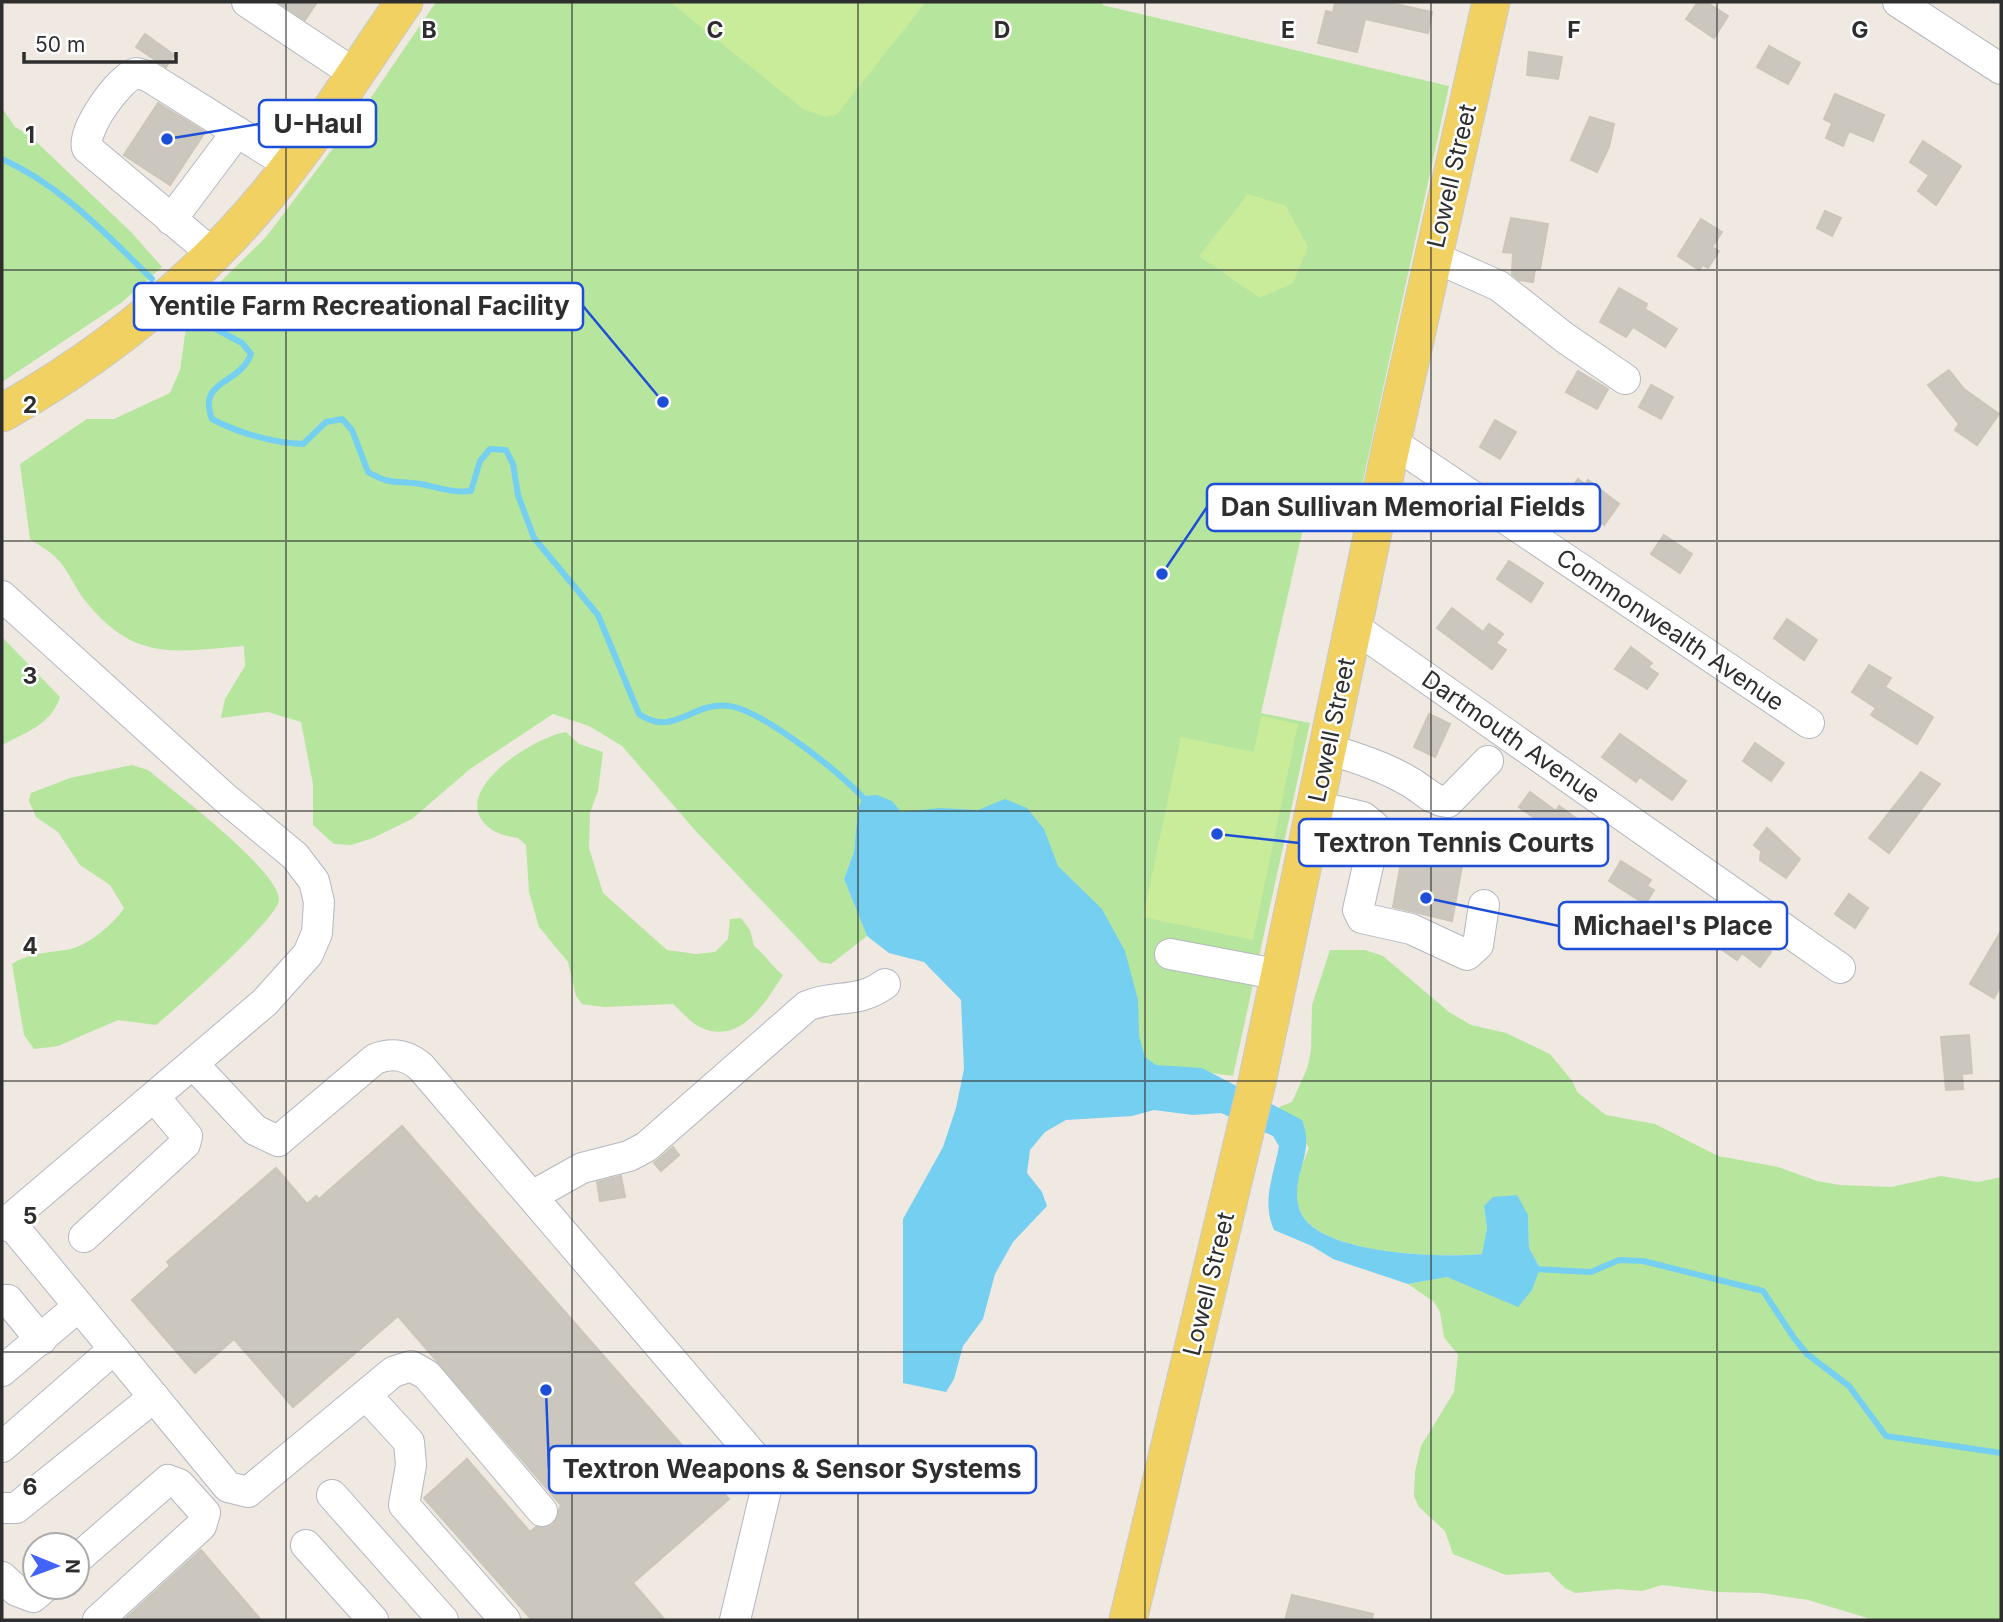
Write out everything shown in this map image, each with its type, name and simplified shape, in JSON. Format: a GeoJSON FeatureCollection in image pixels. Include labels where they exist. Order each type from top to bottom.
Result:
{"type":"FeatureCollection","features":[{"type":"Feature","properties":{"kind":"main road"},"geometry":{"type":"LineString","coordinates":[[2,414],[121,336],[213,254],[290,165],[404,2]]}},
{"type":"Feature","properties":{"kind":"main road","name":"Lowell Street"},"geometry":{"type":"LineString","coordinates":[[1128,1620],[1245,1136],[1392,442],[1491,2]]}},
{"type":"Feature","properties":{"kind":"street"},"geometry":{"type":"LineString","coordinates":[[247,2],[355,74]]}},
{"type":"Feature","properties":{"kind":"street"},"geometry":{"type":"LineString","coordinates":[[1898,2],[2001,69]]}},
{"type":"Feature","properties":{"kind":"street"},"geometry":{"type":"LineString","coordinates":[[213,254],[87,148],[86,132],[123,80],[133,74],[144,74],[290,165]]}},
{"type":"Feature","properties":{"kind":"street"},"geometry":{"type":"LineString","coordinates":[[171,220],[237,132]]}},
{"type":"Feature","properties":{"kind":"street"},"geometry":{"type":"LineString","coordinates":[[1434,257],[1499,286],[1625,379]]}},
{"type":"Feature","properties":{"kind":"street","name":"Commonwealth Avenue"},"geometry":{"type":"LineString","coordinates":[[1392,442],[1809,723]]}},
{"type":"Feature","properties":{"kind":"street"},"geometry":{"type":"LineString","coordinates":[[2,596],[225,797],[295,856],[314,881],[319,912],[317,933],[308,954],[265,1002],[5,1223],[79,1306],[228,1487],[248,1492],[397,1369],[411,1366],[424,1371],[542,1511]]}},
{"type":"Feature","properties":{"kind":"street","name":"Dartmouth Avenue"},"geometry":{"type":"LineString","coordinates":[[1354,627],[1840,968]]}},
{"type":"Feature","properties":{"kind":"street"},"geometry":{"type":"LineString","coordinates":[[1328,749],[1363,760],[1410,782],[1437,801],[1448,802],[1488,761]]}},
{"type":"Feature","properties":{"kind":"street"},"geometry":{"type":"LineString","coordinates":[[1317,806],[1363,817],[1374,826],[1375,835],[1358,910],[1362,918],[1410,929],[1467,955],[1478,945],[1484,905]]}},
{"type":"Feature","properties":{"kind":"street"},"geometry":{"type":"LineString","coordinates":[[1170,954],[1281,975]]}},
{"type":"Feature","properties":{"kind":"street"},"geometry":{"type":"LineString","coordinates":[[532,1196],[582,1168],[629,1156],[646,1147],[807,1006],[829,999],[862,998],[885,984]]}},
{"type":"Feature","properties":{"kind":"street"},"geometry":{"type":"LineString","coordinates":[[194,1065],[255,1130],[278,1141],[375,1059],[396,1055],[410,1059],[421,1068],[762,1467],[766,1482],[765,1498],[735,1620]]}},
{"type":"Feature","properties":{"kind":"street"},"geometry":{"type":"LineString","coordinates":[[84,1237],[185,1144],[187,1136],[155,1098]]}},
{"type":"Feature","properties":{"kind":"street"},"geometry":{"type":"LineString","coordinates":[[2,1300],[8,1300],[41,1340]]}},
{"type":"Feature","properties":{"kind":"street"},"geometry":{"type":"LineString","coordinates":[[2,1371],[79,1306]]}},
{"type":"Feature","properties":{"kind":"street"},"geometry":{"type":"LineString","coordinates":[[2,1447],[114,1349]]}},
{"type":"Feature","properties":{"kind":"street"},"geometry":{"type":"LineString","coordinates":[[366,1395],[409,1442],[411,1465],[404,1506],[505,1620]]}},
{"type":"Feature","properties":{"kind":"street"},"geometry":{"type":"LineString","coordinates":[[2,1508],[16,1508],[154,1397]]}},
{"type":"Feature","properties":{"kind":"street"},"geometry":{"type":"LineString","coordinates":[[91,1547],[168,1480],[179,1484],[205,1513],[201,1526],[98,1620]]}},
{"type":"Feature","properties":{"kind":"street"},"geometry":{"type":"LineString","coordinates":[[332,1495],[443,1620]]}},
{"type":"Feature","properties":{"kind":"street"},"geometry":{"type":"LineString","coordinates":[[306,1545],[373,1620]]}},
{"type":"Feature","properties":{"kind":"street"},"geometry":{"type":"LineString","coordinates":[[2,1577],[21,1592]]}},
{"type":"Feature","properties":{"kind":"green space"},"geometry":{"type":"Polygon","coordinates":[[[436,2],[1104,2],[1102,5],[1449,86],[1359,499],[1312,489],[1261,713],[1310,723],[1233,1076],[1066,1053],[858,809],[854,852],[844,879],[867,936],[831,964],[820,962],[694,829],[622,746],[589,726],[553,714],[470,769],[412,819],[373,838],[351,845],[334,844],[313,825],[313,784],[301,722],[268,712],[221,718],[225,699],[245,666],[244,646],[174,650],[137,643],[101,619],[57,559],[30,539],[20,464],[87,419],[114,419],[170,393],[180,370],[188,314],[266,237],[368,102],[436,2]]]}},
{"type":"Feature","properties":{"kind":"green space"},"geometry":{"type":"Polygon","coordinates":[[[670,2],[926,2],[837,114],[826,117],[803,109],[670,2]]]}},
{"type":"Feature","properties":{"kind":"green space"},"geometry":{"type":"Polygon","coordinates":[[[2,108],[15,127],[29,135],[131,232],[162,267],[121,303],[2,382],[2,108]]]}},
{"type":"Feature","properties":{"kind":"green space"},"geometry":{"type":"Polygon","coordinates":[[[1248,194],[1286,206],[1308,247],[1293,283],[1260,298],[1199,256],[1248,194]]]}},
{"type":"Feature","properties":{"kind":"green space"},"geometry":{"type":"Polygon","coordinates":[[[2,637],[60,697],[56,707],[44,721],[2,745],[2,637]]]}},
{"type":"Feature","properties":{"kind":"green space"},"geometry":{"type":"Polygon","coordinates":[[[1261,716],[1298,724],[1253,940],[1143,917],[1181,737],[1254,752],[1261,716]]]}},
{"type":"Feature","properties":{"kind":"green space"},"geometry":{"type":"Polygon","coordinates":[[[566,732],[579,744],[603,752],[598,791],[590,813],[589,848],[603,893],[667,950],[696,954],[715,952],[728,939],[730,919],[741,918],[750,930],[754,946],[783,975],[759,1009],[738,1027],[713,1031],[698,1026],[673,1004],[604,1007],[582,1004],[576,996],[568,962],[539,927],[529,892],[526,845],[518,838],[491,829],[484,823],[477,809],[480,794],[502,765],[537,743],[566,732]]]}},
{"type":"Feature","properties":{"kind":"green space"},"geometry":{"type":"Polygon","coordinates":[[[132,765],[148,770],[245,852],[275,887],[279,900],[262,926],[156,1025],[118,1020],[58,1046],[34,1049],[24,1035],[12,964],[33,955],[71,949],[85,943],[108,927],[124,908],[110,885],[80,865],[58,832],[36,817],[29,801],[31,793],[70,778],[132,765]]]}},
{"type":"Feature","properties":{"kind":"green space"},"geometry":{"type":"Polygon","coordinates":[[[1330,950],[1365,950],[1383,956],[1449,1012],[1471,1025],[1506,1033],[1550,1054],[1573,1082],[1577,1092],[1606,1115],[1655,1124],[1718,1156],[1778,1167],[1817,1181],[1840,1185],[1891,1187],[1941,1176],[1978,1182],[2001,1177],[2001,1620],[1874,1620],[1808,1600],[1762,1593],[1719,1592],[1662,1585],[1642,1591],[1618,1589],[1575,1593],[1565,1588],[1549,1572],[1506,1575],[1453,1554],[1445,1531],[1419,1507],[1414,1496],[1415,1472],[1421,1446],[1454,1392],[1458,1355],[1444,1337],[1440,1312],[1434,1302],[1408,1284],[1446,1277],[1474,1286],[1540,1268],[1529,1248],[1528,1215],[1484,1206],[1487,1228],[1483,1254],[1439,1255],[1412,1254],[1355,1245],[1331,1237],[1312,1226],[1300,1211],[1297,1187],[1309,1148],[1279,1107],[1292,1102],[1307,1069],[1311,1051],[1312,1005],[1330,950]]]}},
{"type":"Feature","properties":{"kind":"water"},"geometry":{"type":"Polygon","coordinates":[[[877,795],[892,801],[901,812],[940,808],[978,810],[1005,799],[1027,808],[1044,829],[1058,866],[1102,909],[1125,951],[1138,1000],[1139,1036],[1145,1057],[1156,1065],[1202,1068],[1302,1120],[1306,1144],[1297,1196],[1299,1208],[1309,1224],[1328,1236],[1381,1250],[1410,1254],[1482,1254],[1487,1228],[1484,1206],[1493,1197],[1517,1195],[1528,1215],[1529,1248],[1540,1268],[1532,1290],[1518,1307],[1447,1277],[1408,1284],[1333,1259],[1312,1246],[1274,1230],[1270,1219],[1269,1198],[1279,1146],[1273,1136],[1221,1113],[1193,1115],[1154,1110],[1132,1116],[1066,1120],[1045,1132],[1030,1150],[1027,1173],[1042,1192],[1047,1206],[1013,1242],[995,1274],[983,1319],[963,1346],[954,1379],[946,1392],[903,1383],[903,1219],[943,1147],[956,1108],[964,1069],[961,1000],[924,962],[889,953],[867,936],[844,879],[854,852],[858,809],[863,796],[877,795]]]}},
{"type":"Feature","properties":{"kind":"building"},"geometry":{"type":"Polygon","coordinates":[[[278,2],[317,2],[305,20],[278,2]]]}},
{"type":"Feature","properties":{"kind":"building"},"geometry":{"type":"Polygon","coordinates":[[[1335,2],[1386,2],[1432,12],[1428,33],[1365,19],[1357,52],[1318,43],[1326,11],[1333,13],[1335,2]]]}},
{"type":"Feature","properties":{"kind":"building"},"geometry":{"type":"Polygon","coordinates":[[[1698,2],[1706,2],[1728,16],[1714,38],[1686,19],[1698,2]]]}},
{"type":"Feature","properties":{"kind":"building"},"geometry":{"type":"Polygon","coordinates":[[[145,34],[174,55],[166,67],[136,47],[145,34]]]}},
{"type":"Feature","properties":{"kind":"building"},"geometry":{"type":"Polygon","coordinates":[[[1769,46],[1800,63],[1788,84],[1757,67],[1769,46]]]}},
{"type":"Feature","properties":{"kind":"building"},"geometry":{"type":"Polygon","coordinates":[[[1529,52],[1562,57],[1558,79],[1527,75],[1529,52]]]}},
{"type":"Feature","properties":{"kind":"building"},"geometry":{"type":"Polygon","coordinates":[[[1835,94],[1884,115],[1873,141],[1849,131],[1843,146],[1826,138],[1832,123],[1824,119],[1835,94]]]}},
{"type":"Feature","properties":{"kind":"building"},"geometry":{"type":"Polygon","coordinates":[[[158,103],[205,132],[170,185],[124,155],[158,103]]]}},
{"type":"Feature","properties":{"kind":"building"},"geometry":{"type":"Polygon","coordinates":[[[1590,117],[1614,124],[1609,147],[1597,172],[1571,160],[1590,117]]]}},
{"type":"Feature","properties":{"kind":"building"},"geometry":{"type":"Polygon","coordinates":[[[1923,141],[1961,166],[1936,205],[1918,191],[1929,175],[1910,162],[1923,141]]]}},
{"type":"Feature","properties":{"kind":"building"},"geometry":{"type":"Polygon","coordinates":[[[1825,211],[1841,218],[1832,236],[1817,228],[1825,211]]]}},
{"type":"Feature","properties":{"kind":"building"},"geometry":{"type":"Polygon","coordinates":[[[1511,218],[1548,224],[1540,269],[1535,269],[1533,282],[1519,280],[1512,274],[1513,253],[1503,252],[1511,218]]]}},
{"type":"Feature","properties":{"kind":"building"},"geometry":{"type":"Polygon","coordinates":[[[1701,219],[1722,232],[1712,247],[1719,251],[1708,268],[1703,265],[1699,270],[1678,256],[1701,219]]]}},
{"type":"Feature","properties":{"kind":"building"},"geometry":{"type":"Polygon","coordinates":[[[1619,288],[1647,304],[1645,309],[1677,329],[1665,347],[1633,327],[1626,337],[1600,322],[1619,288]]]}},
{"type":"Feature","properties":{"kind":"building"},"geometry":{"type":"Polygon","coordinates":[[[1949,370],[1964,389],[1999,414],[1977,445],[1955,430],[1959,424],[1928,385],[1949,370]]]}},
{"type":"Feature","properties":{"kind":"building"},"geometry":{"type":"Polygon","coordinates":[[[1578,371],[1608,389],[1597,409],[1566,392],[1578,371]]]}},
{"type":"Feature","properties":{"kind":"building"},"geometry":{"type":"Polygon","coordinates":[[[1651,385],[1673,397],[1661,419],[1639,407],[1651,385]]]}},
{"type":"Feature","properties":{"kind":"building"},"geometry":{"type":"Polygon","coordinates":[[[1495,420],[1516,432],[1500,459],[1480,447],[1495,420]]]}},
{"type":"Feature","properties":{"kind":"building"},"geometry":{"type":"Polygon","coordinates":[[[1578,479],[1585,484],[1588,480],[1619,504],[1604,525],[1565,497],[1578,479]]]}},
{"type":"Feature","properties":{"kind":"building"},"geometry":{"type":"Polygon","coordinates":[[[1664,535],[1692,554],[1680,573],[1651,554],[1664,535]]]}},
{"type":"Feature","properties":{"kind":"building"},"geometry":{"type":"Polygon","coordinates":[[[1509,561],[1543,583],[1531,602],[1497,579],[1509,561]]]}},
{"type":"Feature","properties":{"kind":"building"},"geometry":{"type":"Polygon","coordinates":[[[1452,608],[1483,632],[1489,624],[1503,634],[1496,643],[1506,650],[1492,669],[1437,628],[1452,608]]]}},
{"type":"Feature","properties":{"kind":"building"},"geometry":{"type":"Polygon","coordinates":[[[1787,619],[1817,640],[1804,660],[1774,638],[1787,619]]]}},
{"type":"Feature","properties":{"kind":"building"},"geometry":{"type":"Polygon","coordinates":[[[1631,647],[1652,663],[1648,667],[1658,674],[1647,689],[1615,669],[1631,647]]]}},
{"type":"Feature","properties":{"kind":"building"},"geometry":{"type":"Polygon","coordinates":[[[1869,665],[1891,678],[1885,687],[1933,717],[1917,744],[1871,715],[1876,708],[1852,692],[1869,665]]]}},
{"type":"Feature","properties":{"kind":"building"},"geometry":{"type":"Polygon","coordinates":[[[1429,714],[1450,724],[1435,757],[1414,747],[1429,714]]]}},
{"type":"Feature","properties":{"kind":"building"},"geometry":{"type":"Polygon","coordinates":[[[1620,734],[1686,781],[1672,800],[1640,777],[1636,782],[1602,757],[1620,734]]]}},
{"type":"Feature","properties":{"kind":"building"},"geometry":{"type":"Polygon","coordinates":[[[1755,743],[1784,763],[1771,781],[1743,761],[1755,743]]]}},
{"type":"Feature","properties":{"kind":"building"},"geometry":{"type":"Polygon","coordinates":[[[1921,772],[1940,784],[1889,853],[1869,838],[1921,772]]]}},
{"type":"Feature","properties":{"kind":"building"},"geometry":{"type":"Polygon","coordinates":[[[1530,792],[1556,811],[1559,806],[1584,824],[1570,843],[1519,807],[1530,792]]]}},
{"type":"Feature","properties":{"kind":"building"},"geometry":{"type":"Polygon","coordinates":[[[1767,828],[1800,859],[1786,878],[1760,860],[1761,851],[1754,845],[1767,828]]]}},
{"type":"Feature","properties":{"kind":"building"},"geometry":{"type":"Polygon","coordinates":[[[1403,852],[1451,861],[1451,864],[1462,866],[1452,921],[1393,907],[1403,852]]]}},
{"type":"Feature","properties":{"kind":"building"},"geometry":{"type":"Polygon","coordinates":[[[1621,861],[1651,880],[1647,886],[1654,890],[1645,904],[1609,881],[1621,861]]]}},
{"type":"Feature","properties":{"kind":"building"},"geometry":{"type":"Polygon","coordinates":[[[1849,894],[1868,908],[1855,928],[1835,914],[1849,894]]]}},
{"type":"Feature","properties":{"kind":"building"},"geometry":{"type":"Polygon","coordinates":[[[1731,921],[1771,952],[1760,967],[1742,953],[1737,960],[1714,944],[1731,921]]]}},
{"type":"Feature","properties":{"kind":"building"},"geometry":{"type":"Polygon","coordinates":[[[2001,931],[2001,985],[1994,998],[1970,984],[2001,931]]]}},
{"type":"Feature","properties":{"kind":"building"},"geometry":{"type":"Polygon","coordinates":[[[1969,1035],[1972,1073],[1962,1074],[1963,1089],[1946,1090],[1941,1037],[1969,1035]]]}},
{"type":"Feature","properties":{"kind":"building"},"geometry":{"type":"Polygon","coordinates":[[[402,1126],[729,1499],[633,1583],[665,1620],[532,1620],[424,1498],[467,1459],[530,1532],[536,1527],[553,1525],[561,1505],[398,1316],[293,1407],[234,1339],[195,1373],[132,1300],[170,1266],[167,1262],[276,1168],[307,1204],[316,1196],[319,1199],[402,1126]]]}},
{"type":"Feature","properties":{"kind":"building"},"geometry":{"type":"Polygon","coordinates":[[[673,1147],[679,1155],[661,1171],[654,1163],[673,1147]]]}},
{"type":"Feature","properties":{"kind":"building"},"geometry":{"type":"Polygon","coordinates":[[[621,1176],[625,1197],[600,1201],[597,1182],[621,1176]]]}},
{"type":"Feature","properties":{"kind":"building"},"geometry":{"type":"Polygon","coordinates":[[[201,1550],[261,1620],[124,1620],[201,1550]]]}},
{"type":"Feature","properties":{"kind":"building"},"geometry":{"type":"Polygon","coordinates":[[[1292,1595],[1373,1614],[1372,1620],[1285,1620],[1292,1595]]]}},
{"type":"Feature","properties":{"kind":"waterway"},"geometry":{"type":"LineString","coordinates":[[2,159],[24,170],[64,197],[152,279]]}},
{"type":"Feature","properties":{"kind":"waterway"},"geometry":{"type":"LineString","coordinates":[[188,314],[242,343],[251,354],[238,372],[210,396],[212,419],[222,424],[268,439],[303,444],[326,422],[342,419],[352,430],[368,472],[389,481],[446,490],[471,491],[480,461],[490,449],[506,450],[513,464],[518,495],[534,538],[598,615],[639,714],[663,722],[716,706],[744,710],[803,746],[842,777],[868,803]]}},
{"type":"Feature","properties":{"kind":"waterway"},"geometry":{"type":"LineString","coordinates":[[1534,1269],[1591,1272],[1619,1260],[1643,1261],[1763,1291],[1807,1354],[1849,1386],[1886,1436],[2001,1453]]}},
{"type":"Feature","properties":{"kind":"place","name":"U-Haul"},"geometry":{"type":"Point","coordinates":[167,139]}},
{"type":"Feature","properties":{"kind":"place","name":"Yentile Farm Recreational Facility"},"geometry":{"type":"Point","coordinates":[663,402]}},
{"type":"Feature","properties":{"kind":"place","name":"Dan Sullivan Memorial Fields"},"geometry":{"type":"Point","coordinates":[1162,574]}},
{"type":"Feature","properties":{"kind":"place","name":"Textron Tennis Courts"},"geometry":{"type":"Point","coordinates":[1217,834]}},
{"type":"Feature","properties":{"kind":"place","name":"Michael's Place"},"geometry":{"type":"Point","coordinates":[1426,898]}},
{"type":"Feature","properties":{"kind":"place","name":"Textron Weapons & Sensor Systems"},"geometry":{"type":"Point","coordinates":[546,1390]}}]}
